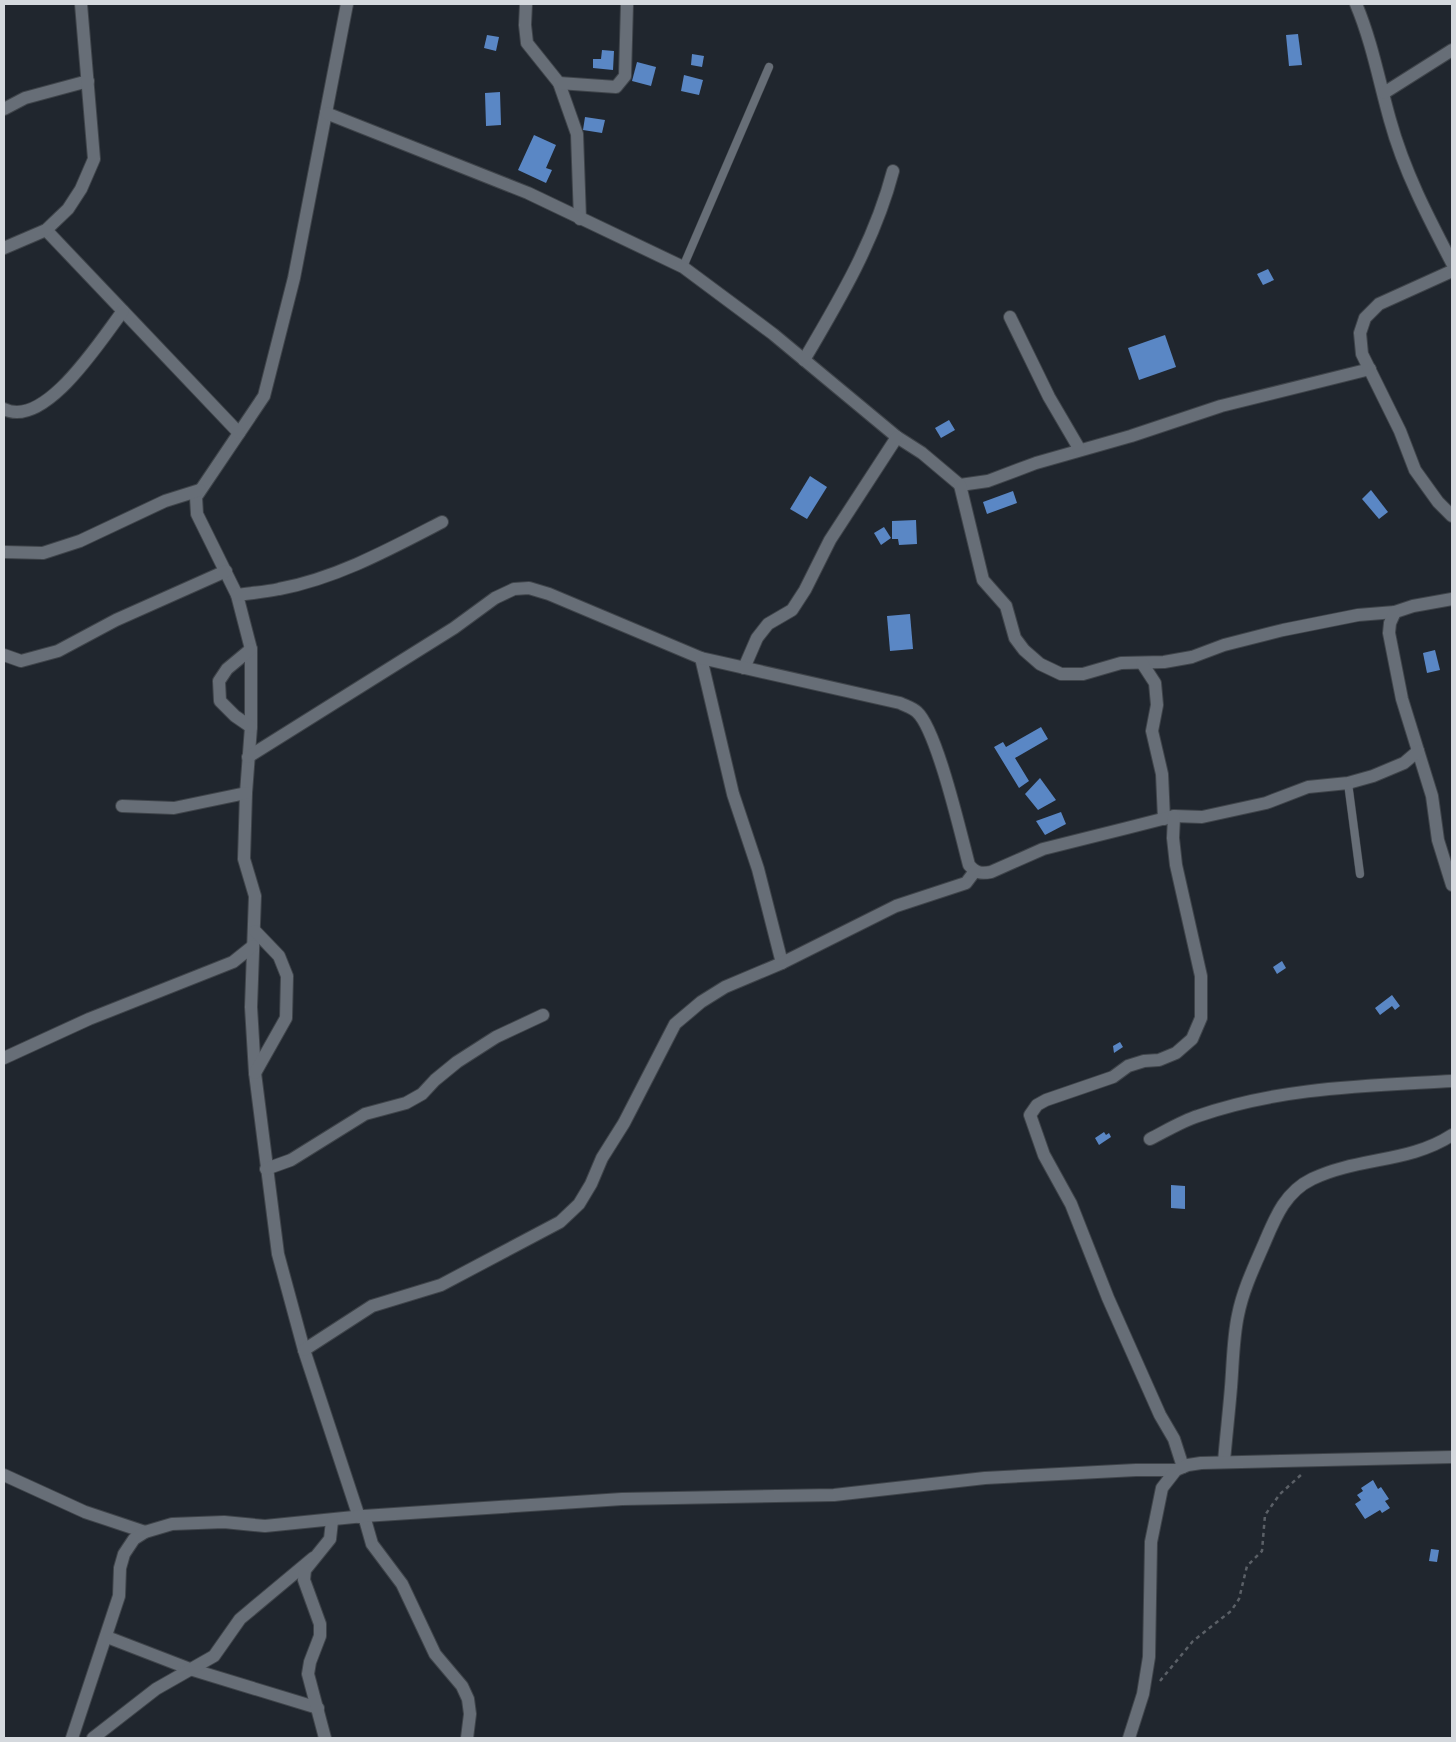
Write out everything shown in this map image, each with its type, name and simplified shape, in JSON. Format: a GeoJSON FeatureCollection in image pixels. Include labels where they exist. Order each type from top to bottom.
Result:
{"type":"FeatureCollection","features":[{"type":"Feature","properties":{"kind":"street"},"geometry":{"type":"LineString","coordinates":[[4,248],[46,230],[81,190],[94,159],[81,4]]}},
{"type":"Feature","properties":{"kind":"street"},"geometry":{"type":"LineString","coordinates":[[347,4],[294,278],[264,396],[196,496],[197,514],[237,595],[251,649],[252,727],[248,757],[244,859],[255,896],[255,931],[250,1007],[255,1073],[278,1254],[304,1350],[361,1517],[372,1544],[402,1584],[435,1654],[462,1686],[468,1699],[470,1714],[467,1738]]}},
{"type":"Feature","properties":{"kind":"street"},"geometry":{"type":"LineString","coordinates":[[526,4],[525,24],[527,43],[559,83],[577,134],[580,219]]}},
{"type":"Feature","properties":{"kind":"street"},"geometry":{"type":"LineString","coordinates":[[559,83],[616,87],[621,84],[625,76],[627,4]]}},
{"type":"Feature","properties":{"kind":"street"},"geometry":{"type":"LineString","coordinates":[[1356,4],[1384,93],[1390,121],[1414,189],[1452,263]]}},
{"type":"Feature","properties":{"kind":"street"},"geometry":{"type":"LineString","coordinates":[[1384,93],[1452,50]]}},
{"type":"Feature","properties":{"kind":"street"},"geometry":{"type":"LineString","coordinates":[[4,108],[25,98],[88,81]]}},
{"type":"Feature","properties":{"kind":"street"},"geometry":{"type":"LineString","coordinates":[[326,113],[528,193],[683,267],[773,334],[897,437],[922,453],[960,485],[981,575],[1006,606],[1015,638],[1024,650],[1040,664],[1060,674],[1083,674],[1121,663],[1164,662],[1192,657],[1224,645],[1283,630],[1358,615],[1396,612],[1412,606],[1452,599]]}},
{"type":"Feature","properties":{"kind":"street"},"geometry":{"type":"LineString","coordinates":[[804,360],[864,254],[885,204],[893,171]]}},
{"type":"Feature","properties":{"kind":"street"},"geometry":{"type":"LineString","coordinates":[[46,230],[239,433]]}},
{"type":"Feature","properties":{"kind":"street"},"geometry":{"type":"LineString","coordinates":[[1452,271],[1379,304],[1366,318],[1360,333],[1362,354],[1400,431],[1415,470],[1438,502],[1452,516]]}},
{"type":"Feature","properties":{"kind":"street"},"geometry":{"type":"LineString","coordinates":[[4,409],[27,411],[46,401],[60,390],[123,311]]}},
{"type":"Feature","properties":{"kind":"street"},"geometry":{"type":"LineString","coordinates":[[1010,316],[1049,397],[1080,450]]}},
{"type":"Feature","properties":{"kind":"street"},"geometry":{"type":"LineString","coordinates":[[960,485],[988,481],[1036,463],[1130,436],[1221,406],[1370,369]]}},
{"type":"Feature","properties":{"kind":"street"},"geometry":{"type":"LineString","coordinates":[[744,668],[756,638],[768,624],[792,610],[805,590],[830,540],[897,437]]}},
{"type":"Feature","properties":{"kind":"street"},"geometry":{"type":"LineString","coordinates":[[4,552],[42,553],[80,541],[165,501],[200,490]]}},
{"type":"Feature","properties":{"kind":"street"},"geometry":{"type":"LineString","coordinates":[[237,595],[279,589],[326,577],[376,556],[442,522]]}},
{"type":"Feature","properties":{"kind":"street"},"geometry":{"type":"LineString","coordinates":[[4,655],[21,661],[58,651],[116,620],[226,571]]}},
{"type":"Feature","properties":{"kind":"street"},"geometry":{"type":"LineString","coordinates":[[248,757],[388,671],[454,628],[495,598],[514,589],[529,588],[549,594],[701,658],[900,703],[917,712],[927,726],[936,750],[969,866],[982,874],[991,872],[1043,849],[1169,818],[1202,817],[1266,803],[1308,786],[1348,783],[1390,770],[1404,763],[1418,751]]}},
{"type":"Feature","properties":{"kind":"street"},"geometry":{"type":"LineString","coordinates":[[1396,612],[1390,623],[1389,633],[1392,657],[1432,796],[1438,840],[1452,885]]}},
{"type":"Feature","properties":{"kind":"street"},"geometry":{"type":"LineString","coordinates":[[251,649],[227,669],[219,681],[220,701],[235,716],[252,727]]}},
{"type":"Feature","properties":{"kind":"street"},"geometry":{"type":"LineString","coordinates":[[701,658],[733,794],[758,869],[782,962]]}},
{"type":"Feature","properties":{"kind":"street"},"geometry":{"type":"LineString","coordinates":[[1142,663],[1155,683],[1157,704],[1152,731],[1162,774],[1176,865],[1201,976],[1202,1018],[1192,1039],[1176,1053],[1159,1060],[1144,1060],[1128,1066],[1112,1077],[1046,1100],[1036,1105],[1030,1115],[1044,1155],[1071,1204],[1108,1298],[1157,1407],[1174,1439],[1179,1469]]}},
{"type":"Feature","properties":{"kind":"street"},"geometry":{"type":"LineString","coordinates":[[122,806],[174,808],[246,793]]}},
{"type":"Feature","properties":{"kind":"street"},"geometry":{"type":"LineString","coordinates":[[304,1350],[372,1306],[441,1285],[560,1222],[579,1204],[591,1184],[602,1158],[624,1124],[675,1024],[701,1002],[725,987],[782,962],[896,906],[966,882],[975,871]]}},
{"type":"Feature","properties":{"kind":"street"},"geometry":{"type":"LineString","coordinates":[[255,931],[279,956],[287,976],[286,1018],[255,1073]]}},
{"type":"Feature","properties":{"kind":"street"},"geometry":{"type":"LineString","coordinates":[[4,1058],[89,1019],[234,962],[253,946]]}},
{"type":"Feature","properties":{"kind":"street"},"geometry":{"type":"LineString","coordinates":[[266,1169],[291,1160],[365,1114],[406,1103],[422,1094],[435,1080],[457,1062],[496,1037],[543,1015]]}},
{"type":"Feature","properties":{"kind":"street"},"geometry":{"type":"LineString","coordinates":[[1150,1139],[1198,1116],[1296,1092],[1365,1085],[1452,1081]]}},
{"type":"Feature","properties":{"kind":"street"},"geometry":{"type":"LineString","coordinates":[[1224,1462],[1238,1315],[1249,1278],[1275,1217],[1284,1203],[1293,1191],[1319,1176],[1336,1169],[1412,1154],[1437,1145],[1452,1135]]}},
{"type":"Feature","properties":{"kind":"street"},"geometry":{"type":"LineString","coordinates":[[72,1738],[119,1596],[120,1568],[124,1554],[134,1539],[145,1532],[172,1524],[224,1522],[265,1526],[361,1517],[622,1499],[834,1495],[985,1478],[1179,1469],[1201,1463],[1452,1457]]}},
{"type":"Feature","properties":{"kind":"street"},"geometry":{"type":"LineString","coordinates":[[1128,1738],[1143,1694],[1150,1657],[1149,1596],[1154,1520],[1162,1488],[1179,1469]]}},
{"type":"Feature","properties":{"kind":"street"},"geometry":{"type":"LineString","coordinates":[[4,1475],[86,1512],[145,1532]]}},
{"type":"Feature","properties":{"kind":"street"},"geometry":{"type":"LineString","coordinates":[[325,1738],[308,1674],[310,1662],[320,1636],[320,1624],[304,1580],[305,1570],[330,1539],[332,1521]]}},
{"type":"Feature","properties":{"kind":"street"},"geometry":{"type":"LineString","coordinates":[[93,1738],[156,1689],[214,1656],[240,1619],[313,1558]]}},
{"type":"Feature","properties":{"kind":"street"},"geometry":{"type":"LineString","coordinates":[[107,1637],[190,1669],[318,1708]]}},
{"type":"Feature","properties":{"kind":"lane"},"geometry":{"type":"LineString","coordinates":[[683,267],[769,67]]}},
{"type":"Feature","properties":{"kind":"lane"},"geometry":{"type":"LineString","coordinates":[[1348,783],[1360,874]]}},
{"type":"Feature","properties":{"kind":"path"},"geometry":{"type":"LineString","coordinates":[[1143,1694],[1160,1681],[1193,1641],[1231,1611],[1239,1599],[1247,1566],[1262,1551],[1264,1515],[1280,1494],[1301,1475],[1310,1461]]}},
{"type":"Feature","properties":{"kind":"building"},"geometry":{"type":"Polygon","coordinates":[[[1298,34],[1302,65],[1289,66],[1286,35],[1298,34]]]}},
{"type":"Feature","properties":{"kind":"building"},"geometry":{"type":"Polygon","coordinates":[[[487,35],[499,37],[496,51],[484,48],[487,35]]]}},
{"type":"Feature","properties":{"kind":"building"},"geometry":{"type":"Polygon","coordinates":[[[602,50],[614,51],[613,70],[593,68],[593,59],[601,59],[602,50]]]}},
{"type":"Feature","properties":{"kind":"building"},"geometry":{"type":"Polygon","coordinates":[[[692,54],[704,56],[702,67],[691,65],[692,54]]]}},
{"type":"Feature","properties":{"kind":"building"},"geometry":{"type":"Polygon","coordinates":[[[637,62],[656,67],[651,86],[632,81],[637,62]]]}},
{"type":"Feature","properties":{"kind":"building"},"geometry":{"type":"Polygon","coordinates":[[[684,75],[703,80],[699,95],[681,91],[684,75]]]}},
{"type":"Feature","properties":{"kind":"building"},"geometry":{"type":"Polygon","coordinates":[[[500,92],[501,125],[486,126],[485,93],[500,92]]]}},
{"type":"Feature","properties":{"kind":"building"},"geometry":{"type":"Polygon","coordinates":[[[585,117],[605,120],[602,133],[583,130],[585,117]]]}},
{"type":"Feature","properties":{"kind":"building"},"geometry":{"type":"Polygon","coordinates":[[[534,135],[556,145],[546,168],[552,170],[546,183],[518,170],[534,135]]]}},
{"type":"Feature","properties":{"kind":"building"},"geometry":{"type":"Polygon","coordinates":[[[1268,269],[1274,280],[1263,285],[1257,274],[1268,269]]]}},
{"type":"Feature","properties":{"kind":"building"},"geometry":{"type":"Polygon","coordinates":[[[1165,335],[1176,367],[1139,380],[1128,348],[1165,335]]]}},
{"type":"Feature","properties":{"kind":"building"},"geometry":{"type":"Polygon","coordinates":[[[949,420],[955,430],[941,438],[935,428],[949,420]]]}},
{"type":"Feature","properties":{"kind":"building"},"geometry":{"type":"Polygon","coordinates":[[[810,476],[827,487],[807,519],[790,509],[810,476]]]}},
{"type":"Feature","properties":{"kind":"building"},"geometry":{"type":"Polygon","coordinates":[[[1371,490],[1388,512],[1379,519],[1362,499],[1371,490]]]}},
{"type":"Feature","properties":{"kind":"building"},"geometry":{"type":"Polygon","coordinates":[[[1013,491],[1017,503],[987,514],[983,502],[1013,491]]]}},
{"type":"Feature","properties":{"kind":"building"},"geometry":{"type":"Polygon","coordinates":[[[916,520],[917,544],[899,545],[898,539],[892,539],[892,521],[916,520]]]}},
{"type":"Feature","properties":{"kind":"building"},"geometry":{"type":"Polygon","coordinates":[[[884,527],[891,538],[881,545],[874,533],[884,527]]]}},
{"type":"Feature","properties":{"kind":"building"},"geometry":{"type":"Polygon","coordinates":[[[910,614],[913,649],[890,651],[887,616],[910,614]]]}},
{"type":"Feature","properties":{"kind":"building"},"geometry":{"type":"Polygon","coordinates":[[[1435,650],[1440,670],[1427,673],[1423,653],[1435,650]]]}},
{"type":"Feature","properties":{"kind":"building"},"geometry":{"type":"Polygon","coordinates":[[[1041,727],[1048,739],[1015,758],[1029,781],[1019,788],[994,747],[1003,742],[1006,747],[1041,727]]]}},
{"type":"Feature","properties":{"kind":"building"},"geometry":{"type":"Polygon","coordinates":[[[1040,778],[1056,800],[1038,810],[1025,794],[1040,778]]]}},
{"type":"Feature","properties":{"kind":"building"},"geometry":{"type":"Polygon","coordinates":[[[1061,812],[1066,824],[1045,835],[1036,821],[1061,812]]]}},
{"type":"Feature","properties":{"kind":"building"},"geometry":{"type":"Polygon","coordinates":[[[1282,961],[1286,968],[1277,974],[1273,967],[1282,961]]]}},
{"type":"Feature","properties":{"kind":"building"},"geometry":{"type":"Polygon","coordinates":[[[1392,995],[1400,1006],[1395,1010],[1392,1006],[1380,1015],[1375,1008],[1392,995]]]}},
{"type":"Feature","properties":{"kind":"building"},"geometry":{"type":"Polygon","coordinates":[[[1120,1042],[1123,1047],[1114,1053],[1113,1046],[1120,1042]]]}},
{"type":"Feature","properties":{"kind":"building"},"geometry":{"type":"Polygon","coordinates":[[[1104,1132],[1106,1135],[1109,1133],[1111,1137],[1099,1145],[1095,1138],[1104,1132]]]}},
{"type":"Feature","properties":{"kind":"building"},"geometry":{"type":"Polygon","coordinates":[[[1171,1185],[1185,1186],[1185,1209],[1171,1208],[1171,1185]]]}},
{"type":"Feature","properties":{"kind":"building"},"geometry":{"type":"Polygon","coordinates":[[[1373,1480],[1378,1489],[1381,1487],[1389,1499],[1385,1501],[1390,1508],[1382,1513],[1380,1510],[1365,1519],[1355,1504],[1361,1500],[1357,1495],[1363,1491],[1361,1488],[1373,1480]]]}},
{"type":"Feature","properties":{"kind":"building"},"geometry":{"type":"Polygon","coordinates":[[[1431,1549],[1439,1550],[1437,1562],[1429,1561],[1431,1549]]]}}]}
